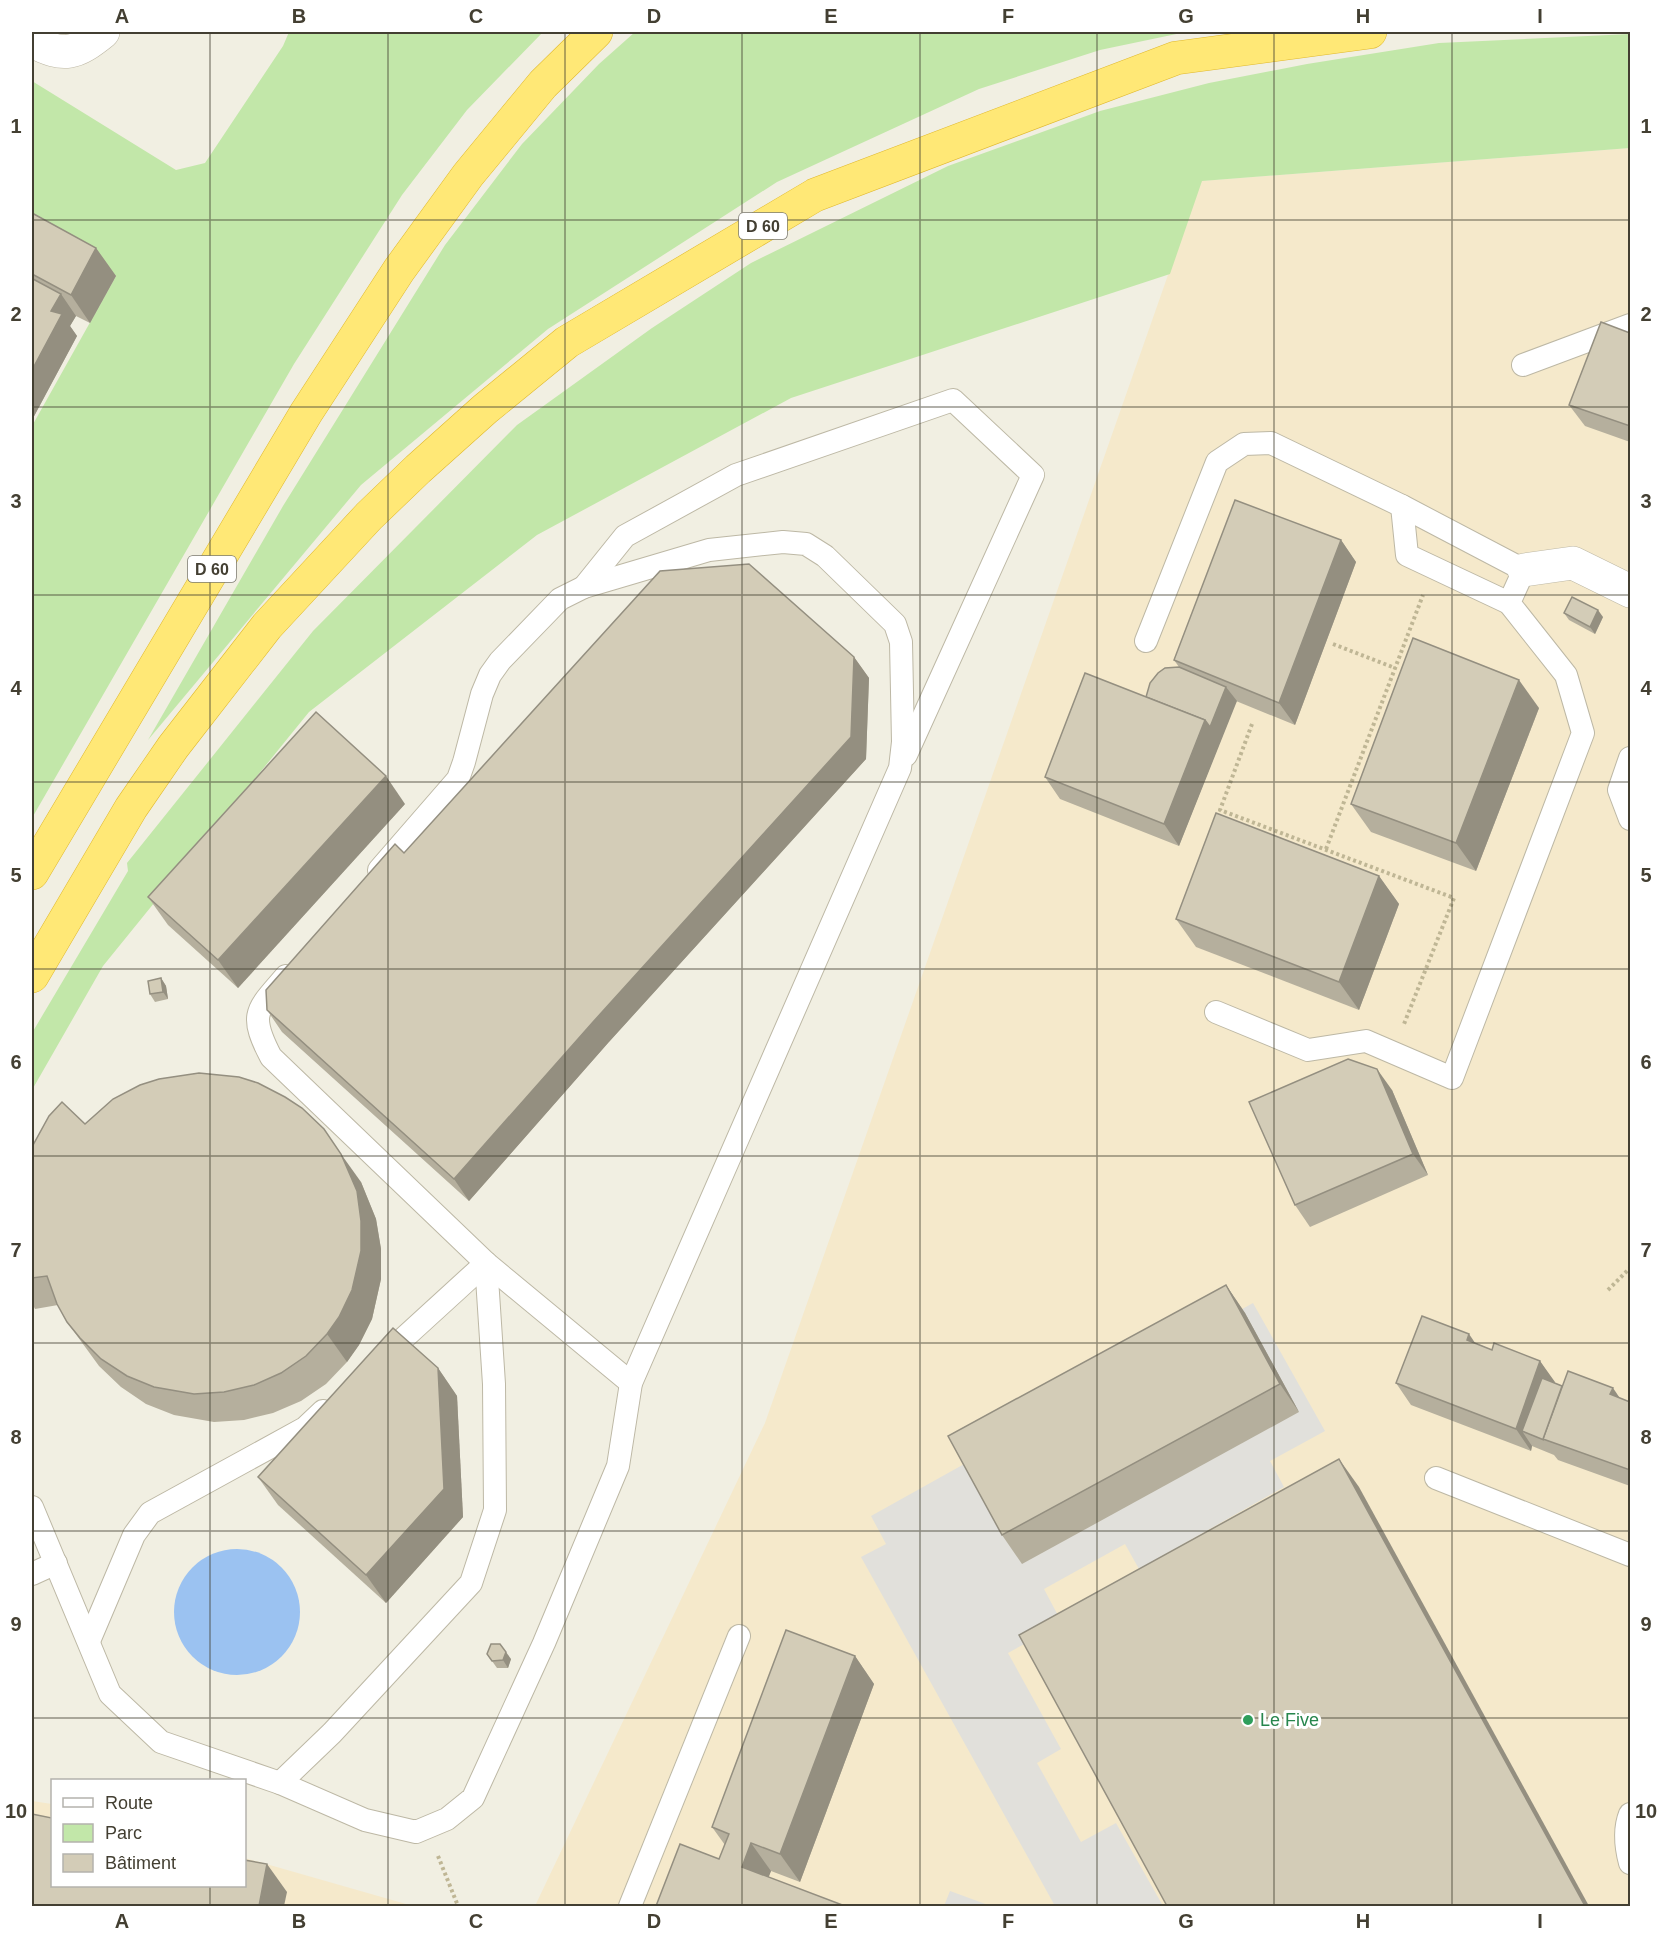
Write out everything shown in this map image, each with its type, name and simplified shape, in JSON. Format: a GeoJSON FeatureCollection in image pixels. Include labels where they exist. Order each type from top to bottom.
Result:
{"type":"FeatureCollection","features":[{"type":"Feature","properties":{"kind":"highway","name":"D 60"},"geometry":{"type":"LineString","coordinates":[[32,873],[300,423],[399,270],[468,176],[543,84],[596,32]]}},
{"type":"Feature","properties":{"kind":"highway","name":"D 60"},"geometry":{"type":"LineString","coordinates":[[32,976],[131,808],[173,747],[267,626],[369,516],[410,476],[485,409],[567,342],[815,195],[1176,58],[1370,32]]}},
{"type":"Feature","properties":{"kind":"street"},"geometry":{"type":"LineString","coordinates":[[32,41],[52,50],[69,52],[85,47],[103,32]]}},
{"type":"Feature","properties":{"kind":"street"},"geometry":{"type":"LineString","coordinates":[[1524,570],[1573,563],[1630,591]]}},
{"type":"Feature","properties":{"kind":"lane"},"geometry":{"type":"LineString","coordinates":[[1522,365],[1630,325]]}},
{"type":"Feature","properties":{"kind":"lane"},"geometry":{"type":"LineString","coordinates":[[32,1507],[110,1694],[161,1742],[280,1783],[364,1820],[416,1832],[447,1819],[473,1798],[544,1643],[618,1466],[631,1383],[900,768],[1033,475],[953,400],[736,475],[625,537],[584,587]]}},
{"type":"Feature","properties":{"kind":"lane"},"geometry":{"type":"LineString","coordinates":[[1146,641],[1217,462],[1244,444],[1270,443],[1402,506],[1524,570],[1509,603]]}},
{"type":"Feature","properties":{"kind":"lane"},"geometry":{"type":"LineString","coordinates":[[1216,1012],[1308,1050],[1366,1041],[1452,1078],[1583,733],[1566,675],[1509,603],[1407,555],[1402,506]]}},
{"type":"Feature","properties":{"kind":"lane"},"geometry":{"type":"LineString","coordinates":[[366,884],[458,779],[482,694],[490,675],[500,661],[560,599],[584,587],[709,550],[783,542],[806,544],[825,556],[895,624],[901,642],[903,742],[900,768]]}},
{"type":"Feature","properties":{"kind":"lane"},"geometry":{"type":"LineString","coordinates":[[1630,758],[1619,790],[1630,819]]}},
{"type":"Feature","properties":{"kind":"lane"},"geometry":{"type":"LineString","coordinates":[[298,963],[260,1006],[257,1020],[261,1037],[271,1057],[486,1263],[631,1383]]}},
{"type":"Feature","properties":{"kind":"lane"},"geometry":{"type":"LineString","coordinates":[[365,1373],[486,1263]]}},
{"type":"Feature","properties":{"kind":"lane"},"geometry":{"type":"LineString","coordinates":[[280,1783],[332,1733],[471,1583],[495,1510],[494,1384],[486,1263]]}},
{"type":"Feature","properties":{"kind":"lane"},"geometry":{"type":"LineString","coordinates":[[88,1641],[134,1535],[150,1513],[305,1428],[339,1396]]}},
{"type":"Feature","properties":{"kind":"lane"},"geometry":{"type":"LineString","coordinates":[[1436,1478],[1630,1555]]}},
{"type":"Feature","properties":{"kind":"lane"},"geometry":{"type":"LineString","coordinates":[[32,1574],[56,1563]]}},
{"type":"Feature","properties":{"kind":"lane"},"geometry":{"type":"LineString","coordinates":[[630,1906],[739,1636]]}},
{"type":"Feature","properties":{"kind":"lane"},"geometry":{"type":"LineString","coordinates":[[1630,1814],[1627,1849],[1630,1863]]}},
{"type":"Feature","properties":{"kind":"path"},"geometry":{"type":"LineString","coordinates":[[1326,849],[1434,567]]}},
{"type":"Feature","properties":{"kind":"path"},"geometry":{"type":"LineString","coordinates":[[1333,644],[1395,668]]}},
{"type":"Feature","properties":{"kind":"path"},"geometry":{"type":"LineString","coordinates":[[1252,724],[1220,810],[1454,898],[1393,1053]]}},
{"type":"Feature","properties":{"kind":"path"},"geometry":{"type":"LineString","coordinates":[[1608,1290],[1630,1268]]}},
{"type":"Feature","properties":{"kind":"path"},"geometry":{"type":"LineString","coordinates":[[426,1828],[458,1906]]}},
{"type":"Feature","properties":{"kind":"shaded area"},"geometry":{"type":"Polygon","coordinates":[[[1630,148],[1630,1906],[535,1906],[765,1423],[1201,181],[1630,148]]]}},
{"type":"Feature","properties":{"kind":"shaded area"},"geometry":{"type":"Polygon","coordinates":[[[1253,1303],[1325,1431],[1270,1461],[1284,1487],[1139,1569],[1125,1544],[1044,1589],[1062,1623],[1008,1653],[1061,1749],[1037,1763],[1081,1842],[1116,1823],[1163,1906],[1055,1906],[861,1557],[886,1544],[871,1516],[1253,1303]]]}},
{"type":"Feature","properties":{"kind":"shaded area"},"geometry":{"type":"Polygon","coordinates":[[[32,1801],[51,1804],[51,1887],[246,1887],[246,1858],[413,1906],[32,1906],[32,1801]]]}},
{"type":"Feature","properties":{"kind":"shaded area"},"geometry":{"type":"Polygon","coordinates":[[[950,1891],[991,1906],[944,1906],[950,1891]]]}},
{"type":"Feature","properties":{"kind":"green space"},"geometry":{"type":"Polygon","coordinates":[[[289,32],[543,32],[467,110],[402,195],[294,364],[32,818],[32,426],[116,276],[32,231],[32,81],[176,170],[205,163],[283,46],[289,32]]]}},
{"type":"Feature","properties":{"kind":"green space"},"geometry":{"type":"Polygon","coordinates":[[[635,32],[1186,32],[1100,50],[979,89],[777,182],[548,329],[361,485],[148,740],[283,506],[445,245],[522,144],[599,64],[635,32]]]}},
{"type":"Feature","properties":{"kind":"green space"},"geometry":{"type":"Polygon","coordinates":[[[1630,34],[1630,148],[1202,181],[1170,274],[791,398],[537,535],[309,712],[103,966],[32,1090],[32,1033],[128,871],[127,863],[313,631],[517,425],[652,328],[751,263],[948,166],[1100,111],[1209,83],[1307,64],[1439,43],[1630,34]]]}},
{"type":"Feature","properties":{"kind":"water"},"geometry":{"type":"Polygon","coordinates":[[[237,1549],[261,1554],[282,1567],[295,1588],[300,1612],[295,1636],[282,1657],[261,1670],[237,1675],[213,1670],[192,1657],[179,1636],[174,1612],[179,1588],[192,1567],[213,1554],[237,1549]]]}},
{"type":"Feature","properties":{"kind":"building"},"geometry":{"type":"Polygon","coordinates":[[[32,213],[96,248],[71,295],[32,274],[32,213]]]}},
{"type":"Feature","properties":{"kind":"building"},"geometry":{"type":"Polygon","coordinates":[[[33,279],[61,294],[51,311],[62,314],[32,370],[32,281],[33,279]]]}},
{"type":"Feature","properties":{"kind":"building"},"geometry":{"type":"Polygon","coordinates":[[[1601,322],[1630,333],[1630,426],[1569,405],[1601,322]]]}},
{"type":"Feature","properties":{"kind":"building"},"geometry":{"type":"Polygon","coordinates":[[[1235,500],[1341,540],[1279,703],[1174,660],[1235,500]]]}},
{"type":"Feature","properties":{"kind":"building"},"geometry":{"type":"Polygon","coordinates":[[[749,564],[854,657],[851,737],[454,1179],[267,1010],[266,990],[395,844],[404,853],[660,571],[749,564]]]}},
{"type":"Feature","properties":{"kind":"building"},"geometry":{"type":"Polygon","coordinates":[[[1572,597],[1598,610],[1590,627],[1564,613],[1572,597]]]}},
{"type":"Feature","properties":{"kind":"building"},"geometry":{"type":"Polygon","coordinates":[[[1413,638],[1519,680],[1456,843],[1351,804],[1413,638]]]}},
{"type":"Feature","properties":{"kind":"building"},"geometry":{"type":"Polygon","coordinates":[[[1179,667],[1226,687],[1210,727],[1205,720],[1146,697],[1150,683],[1158,673],[1165,668],[1179,667]]]}},
{"type":"Feature","properties":{"kind":"building"},"geometry":{"type":"Polygon","coordinates":[[[1085,673],[1205,720],[1164,824],[1045,777],[1085,673]]]}},
{"type":"Feature","properties":{"kind":"building"},"geometry":{"type":"Polygon","coordinates":[[[316,712],[386,776],[218,960],[148,897],[316,712]]]}},
{"type":"Feature","properties":{"kind":"building"},"geometry":{"type":"Polygon","coordinates":[[[1216,813],[1379,876],[1339,982],[1176,919],[1216,813]]]}},
{"type":"Feature","properties":{"kind":"building"},"geometry":{"type":"Polygon","coordinates":[[[161,978],[163,992],[150,994],[148,981],[161,978]]]}},
{"type":"Feature","properties":{"kind":"building"},"geometry":{"type":"Polygon","coordinates":[[[1348,1059],[1377,1069],[1413,1154],[1295,1205],[1249,1102],[1348,1059]]]}},
{"type":"Feature","properties":{"kind":"building"},"geometry":{"type":"Polygon","coordinates":[[[199,1073],[239,1077],[258,1083],[302,1108],[324,1129],[341,1154],[357,1191],[361,1221],[361,1251],[352,1290],[339,1317],[327,1334],[306,1356],[281,1373],[254,1385],[224,1392],[194,1394],[154,1387],[127,1376],[101,1359],[67,1322],[57,1304],[47,1276],[32,1278],[32,1147],[49,1116],[62,1102],[85,1124],[113,1099],[140,1085],[159,1079],[199,1073]]]}},
{"type":"Feature","properties":{"kind":"building"},"geometry":{"type":"Polygon","coordinates":[[[1226,1285],[1280,1384],[1002,1535],[948,1436],[1226,1285]]]}},
{"type":"Feature","properties":{"kind":"building"},"geometry":{"type":"Polygon","coordinates":[[[1422,1316],[1469,1334],[1467,1340],[1492,1350],[1494,1343],[1540,1361],[1516,1429],[1396,1383],[1422,1316]]]}},
{"type":"Feature","properties":{"kind":"building"},"geometry":{"type":"Polygon","coordinates":[[[393,1328],[438,1368],[444,1489],[366,1575],[258,1477],[393,1328]]]}},
{"type":"Feature","properties":{"kind":"building"},"geometry":{"type":"Polygon","coordinates":[[[1568,1371],[1613,1388],[1610,1394],[1630,1402],[1630,1470],[1543,1439],[1568,1371]]]}},
{"type":"Feature","properties":{"kind":"building"},"geometry":{"type":"Polygon","coordinates":[[[1542,1378],[1562,1386],[1544,1440],[1522,1431],[1542,1378]]]}},
{"type":"Feature","properties":{"kind":"building"},"geometry":{"type":"Polygon","coordinates":[[[1339,1459],[1585,1906],[1167,1906],[1019,1635],[1339,1459]]]}},
{"type":"Feature","properties":{"kind":"building"},"geometry":{"type":"Polygon","coordinates":[[[786,1630],[855,1656],[780,1854],[751,1843],[742,1867],[845,1906],[656,1906],[680,1844],[719,1859],[729,1834],[712,1827],[786,1630]]]}},
{"type":"Feature","properties":{"kind":"building"},"geometry":{"type":"Polygon","coordinates":[[[491,1644],[500,1644],[506,1652],[503,1660],[492,1661],[487,1654],[491,1644]]]}},
{"type":"Feature","properties":{"kind":"building"},"geometry":{"type":"Polygon","coordinates":[[[32,1814],[51,1818],[51,1887],[246,1887],[246,1860],[267,1864],[259,1906],[32,1906],[32,1814]]]}},
{"type":"Feature","properties":{"kind":"place","name":"Le Five"},"geometry":{"type":"Point","coordinates":[1248,1720]}}]}
